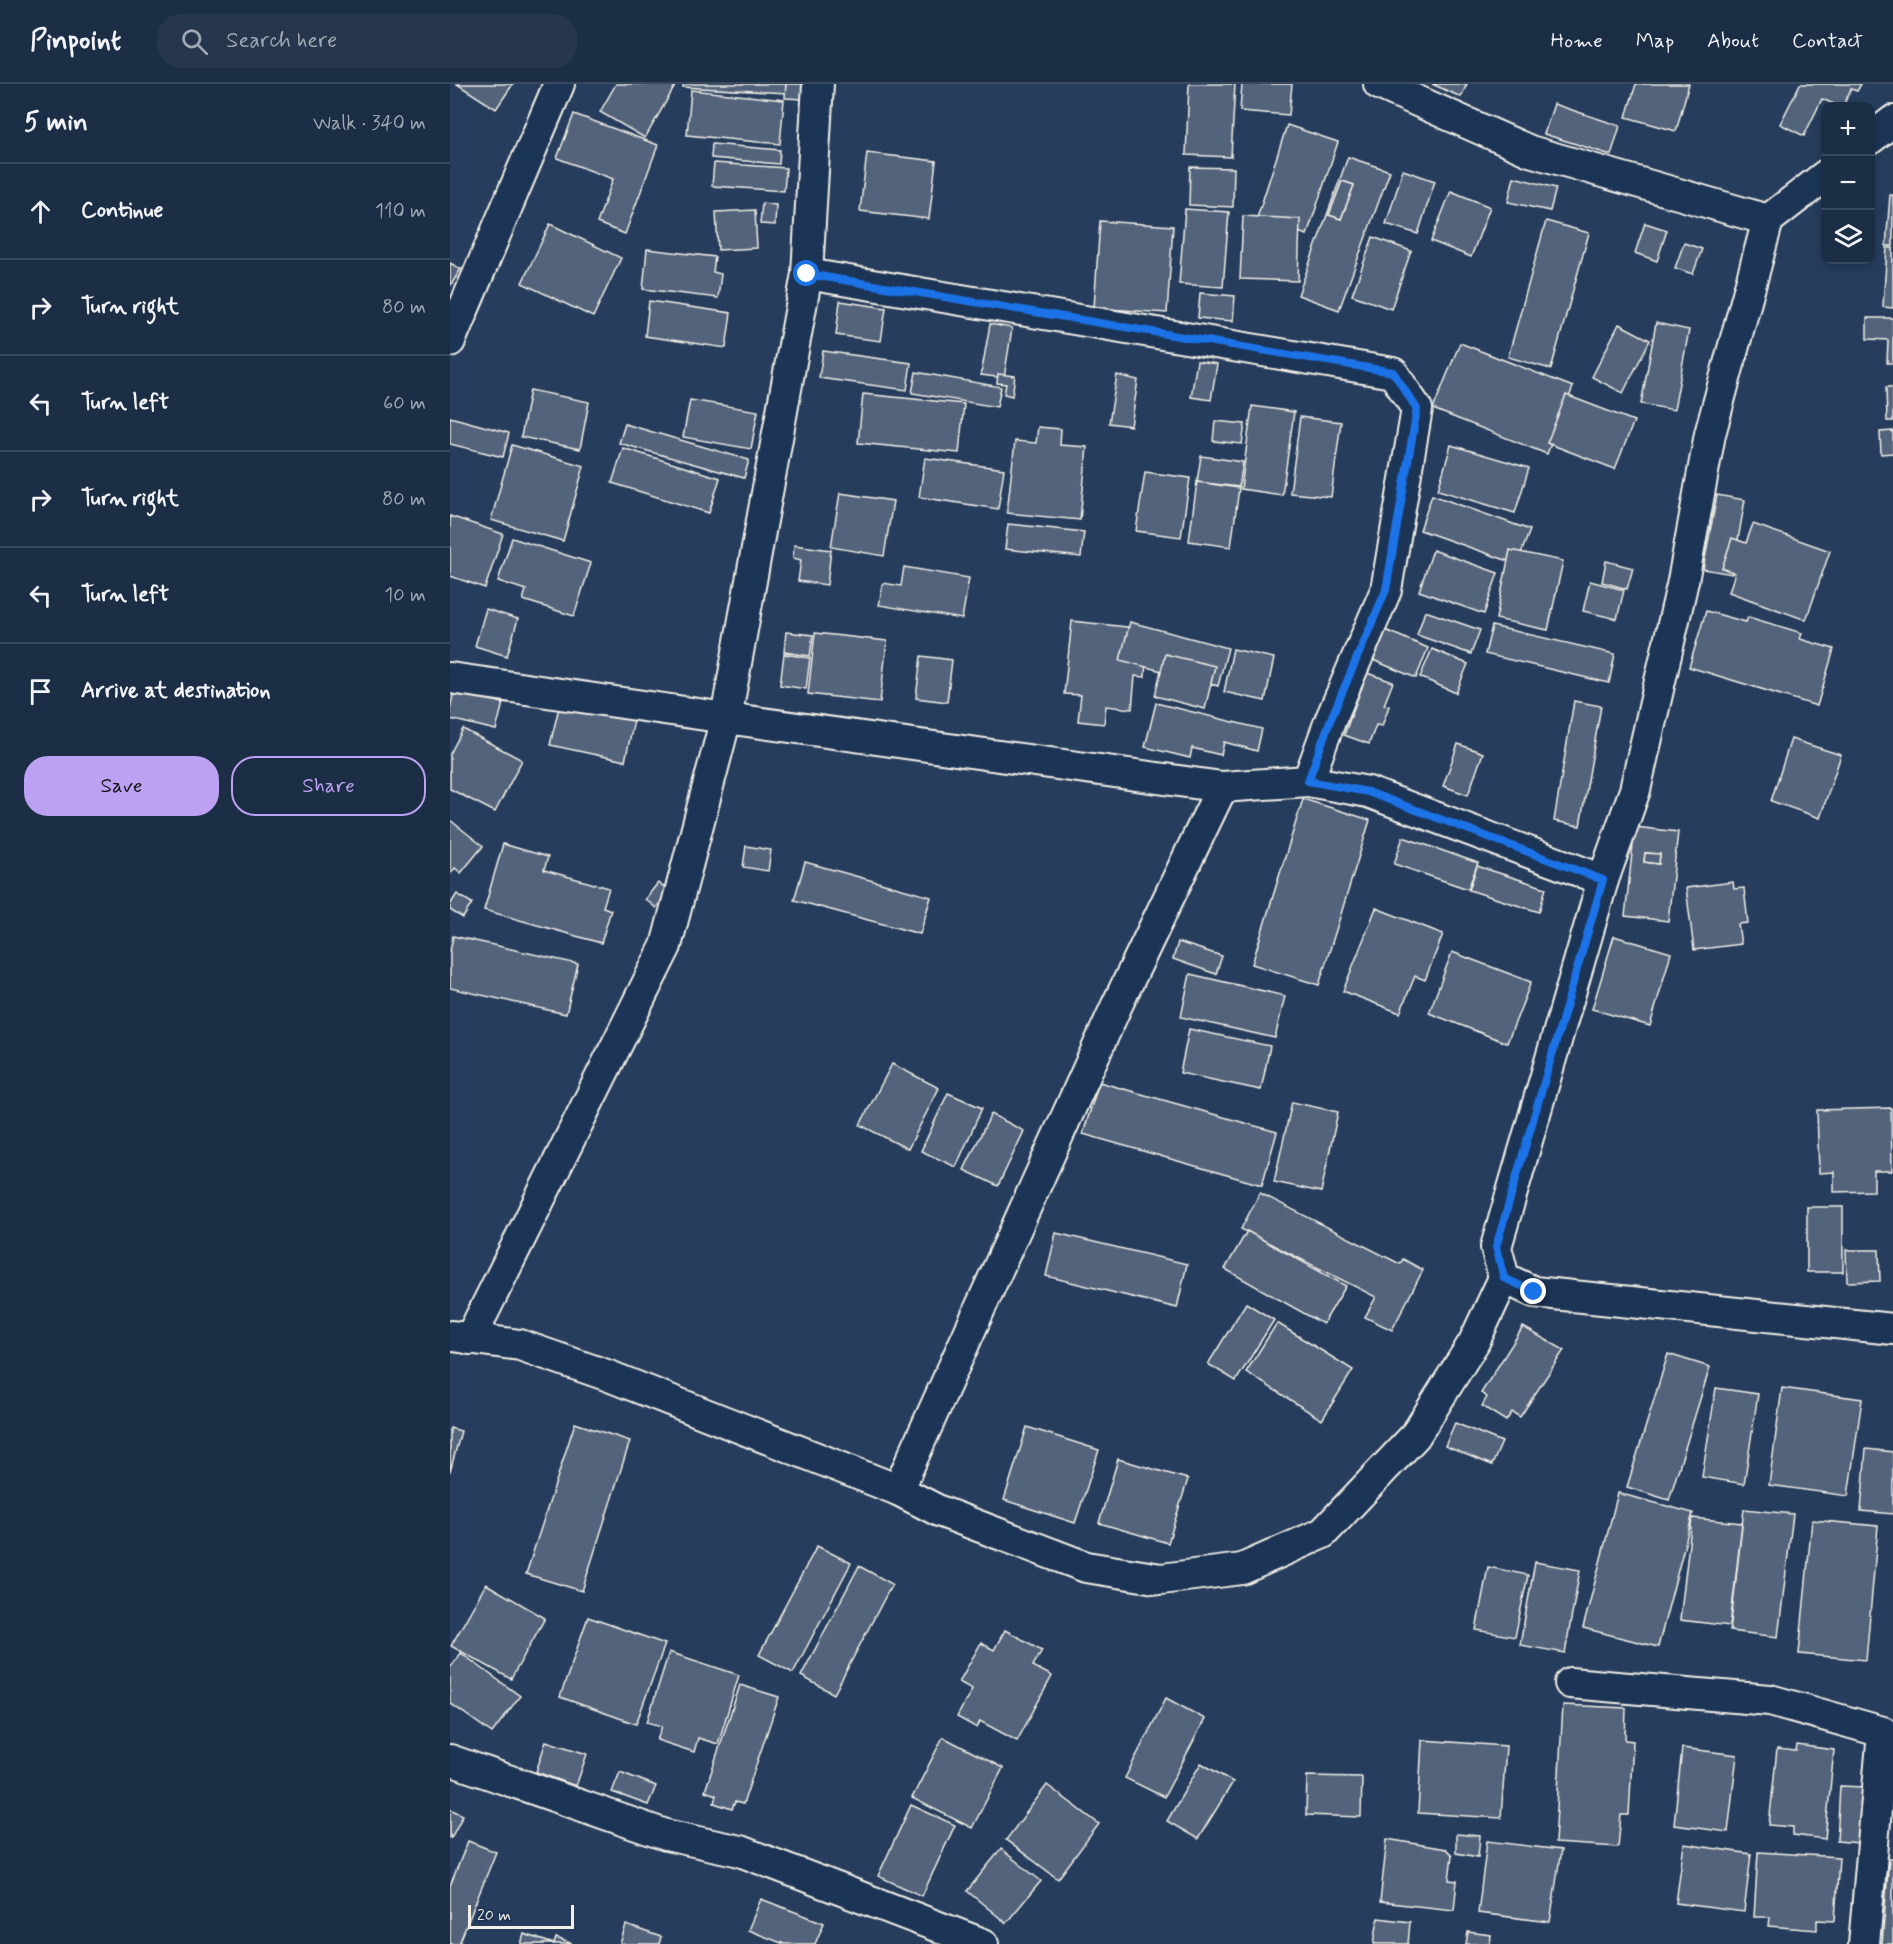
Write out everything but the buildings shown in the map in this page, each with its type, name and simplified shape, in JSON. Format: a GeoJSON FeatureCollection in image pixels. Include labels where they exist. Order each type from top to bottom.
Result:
{"type":"FeatureCollection","features":[{"type":"Feature","properties":{"kind":"street"},"geometry":{"type":"LineString","coordinates":[[450,341],[559,84]]}},
{"type":"Feature","properties":{"kind":"street"},"geometry":{"type":"LineString","coordinates":[[818,84],[807,274],[726,718],[666,946],[460,1337],[520,1345],[586,1369],[898,1490],[939,1510],[1086,1568],[1161,1579],[1242,1569],[1323,1533],[1415,1436],[1474,1342],[1504,1278],[1496,1247],[1603,880],[1635,790],[1683,580],[1710,434],[1768,220],[1821,179]]}},
{"type":"Feature","properties":{"kind":"street"},"geometry":{"type":"LineString","coordinates":[[1379,84],[1530,151],[1768,220]]}},
{"type":"Feature","properties":{"kind":"street"},"geometry":{"type":"LineString","coordinates":[[1875,135],[1893,121]]}},
{"type":"Feature","properties":{"kind":"street"},"geometry":{"type":"LineString","coordinates":[[807,274],[1393,372],[1417,409],[1386,590],[1330,721],[1308,781]]}},
{"type":"Feature","properties":{"kind":"street"},"geometry":{"type":"LineString","coordinates":[[450,678],[1222,787],[1308,781],[1368,792],[1603,880]]}},
{"type":"Feature","properties":{"kind":"street"},"geometry":{"type":"LineString","coordinates":[[898,1490],[1116,1007],[1222,787]]}},
{"type":"Feature","properties":{"kind":"street"},"geometry":{"type":"LineString","coordinates":[[1504,1278],[1534,1292],[1893,1329]]}},
{"type":"Feature","properties":{"kind":"street"},"geometry":{"type":"LineString","coordinates":[[1570,1683],[1770,1700],[1883,1732],[1864,1944]]}},
{"type":"Feature","properties":{"kind":"street"},"geometry":{"type":"LineString","coordinates":[[450,1760],[666,1835],[740,1851],[983,1944]]}},
{"type":"Feature","properties":{"kind":"route"},"geometry":{"type":"LineString","coordinates":[[807,274],[1393,372],[1417,409],[1386,590],[1330,721],[1308,781],[1368,792],[1603,880],[1496,1247],[1504,1278],[1534,1292]]}}]}
